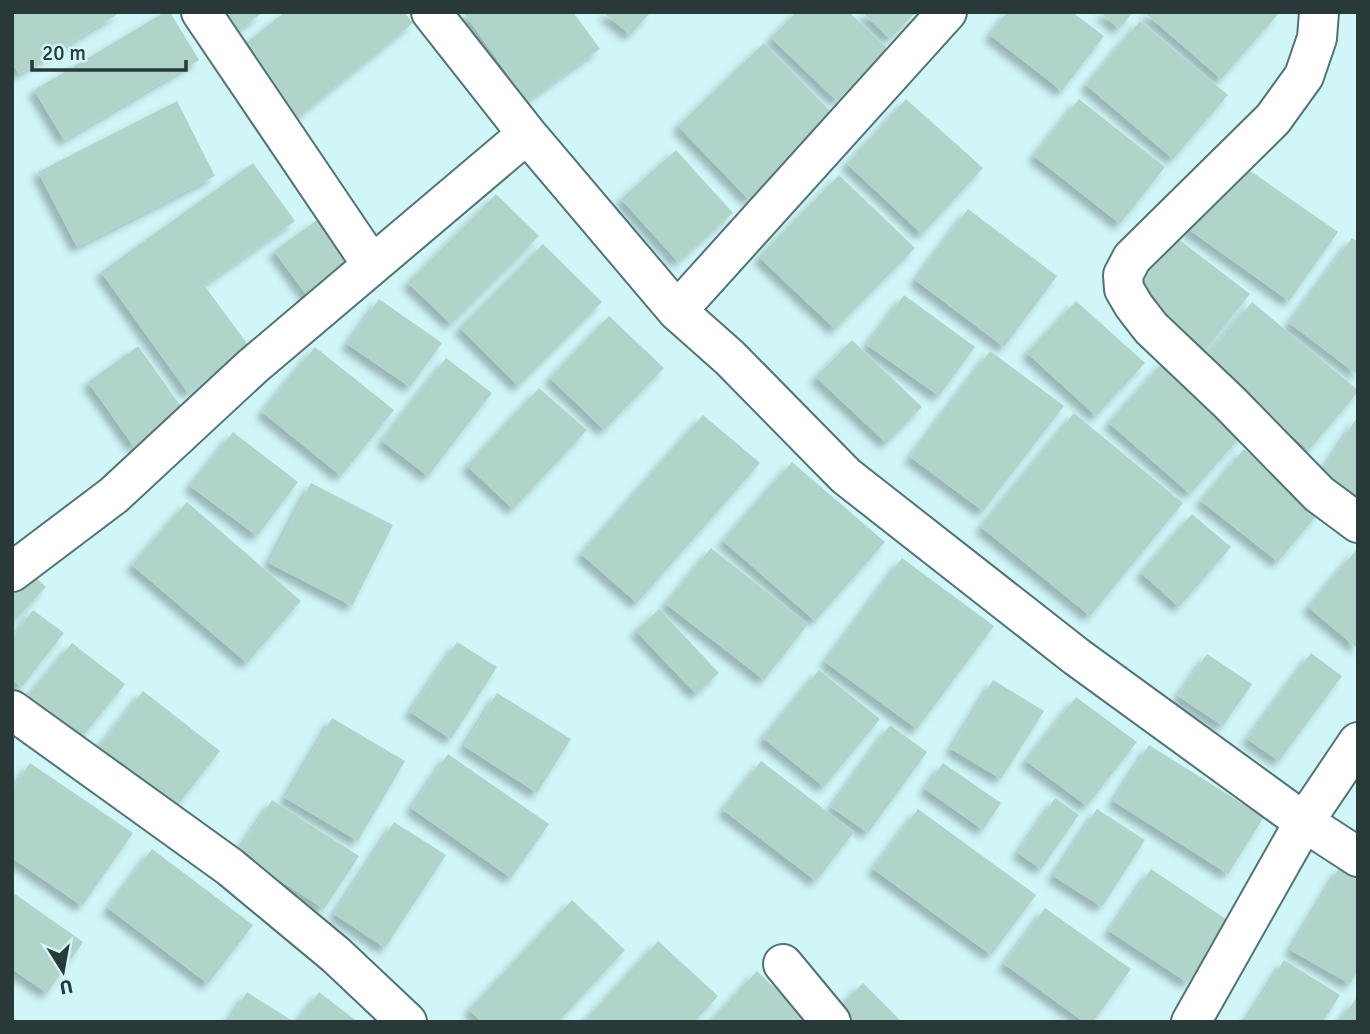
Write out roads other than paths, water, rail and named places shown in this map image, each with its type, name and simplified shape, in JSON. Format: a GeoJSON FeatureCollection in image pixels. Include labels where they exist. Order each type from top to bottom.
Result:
{"type":"FeatureCollection","features":[{"type":"Feature","properties":{"kind":"street"},"geometry":{"type":"LineString","coordinates":[[201,12],[372,265]]}},
{"type":"Feature","properties":{"kind":"street"},"geometry":{"type":"LineString","coordinates":[[431,12],[527,134],[677,311],[730,358],[846,476],[1077,657],[1304,822],[1358,858]]}},
{"type":"Feature","properties":{"kind":"street"},"geometry":{"type":"LineString","coordinates":[[677,311],[947,12]]}},
{"type":"Feature","properties":{"kind":"street"},"geometry":{"type":"LineString","coordinates":[[1319,12],[1317,37],[1304,76],[1273,119],[1132,258],[1122,275],[1124,289],[1151,328],[1229,402],[1311,486],[1358,523]]}},
{"type":"Feature","properties":{"kind":"street"},"geometry":{"type":"LineString","coordinates":[[25,561],[114,495],[253,366],[527,134]]}},
{"type":"Feature","properties":{"kind":"street"},"geometry":{"type":"LineString","coordinates":[[12,710],[230,867],[336,954],[407,1022]]}},
{"type":"Feature","properties":{"kind":"street"},"geometry":{"type":"LineString","coordinates":[[1191,1022],[1304,822],[1358,742]]}},
{"type":"Feature","properties":{"kind":"street"},"geometry":{"type":"LineString","coordinates":[[783,964],[831,1022]]}}]}
